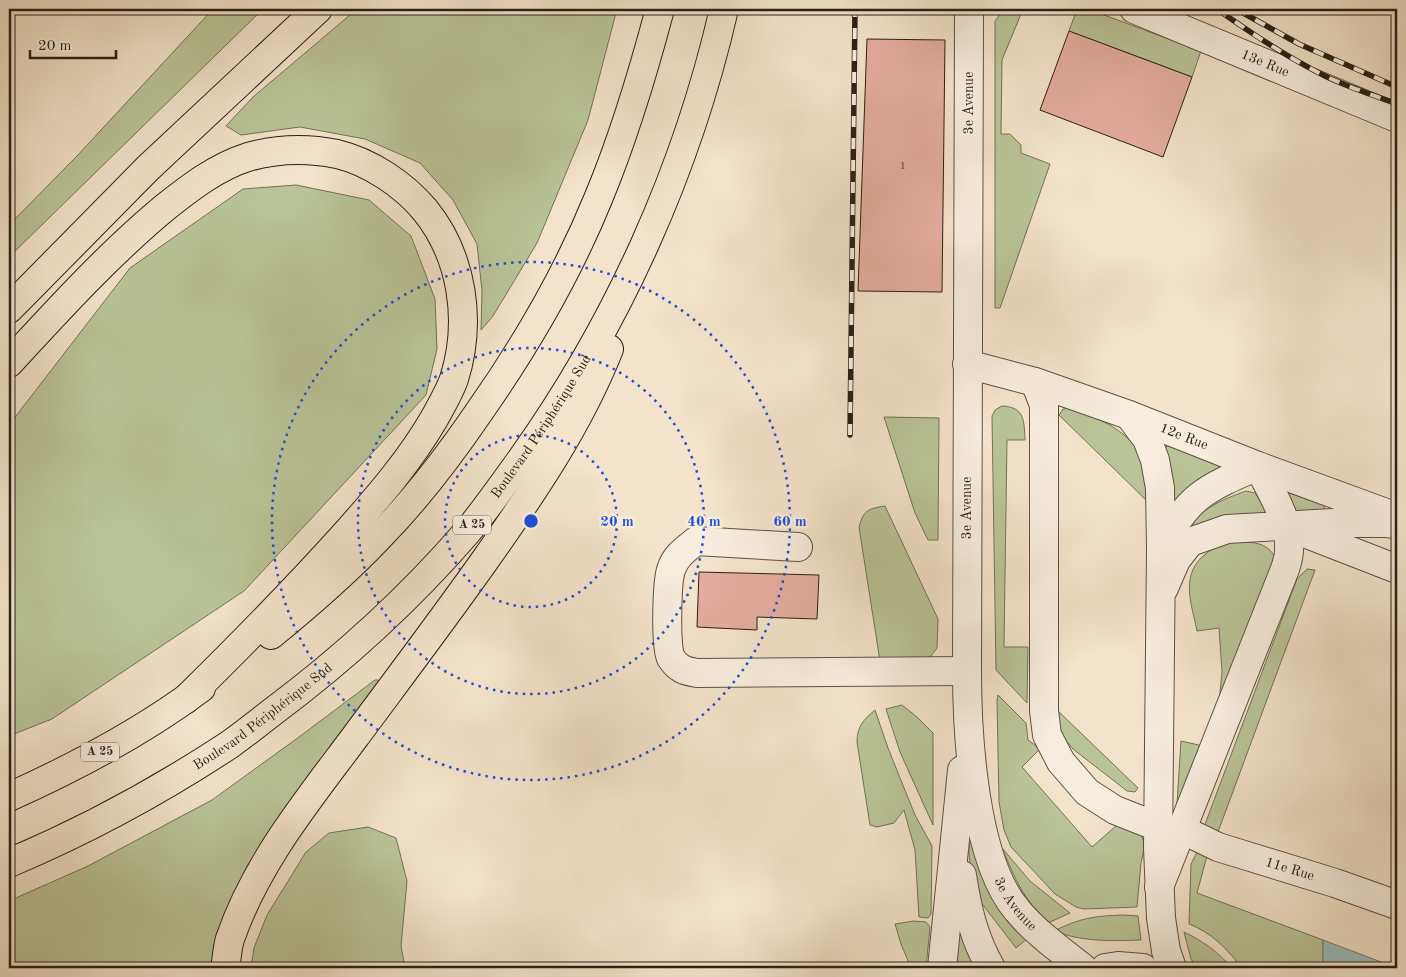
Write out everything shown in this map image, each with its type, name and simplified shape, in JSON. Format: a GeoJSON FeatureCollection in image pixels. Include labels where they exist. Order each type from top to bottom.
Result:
{"type":"FeatureCollection","features":[{"type":"Feature","properties":{"kind":"highway"},"geometry":{"type":"LineString","coordinates":[[9,309],[148,168],[318,9]]}},
{"type":"Feature","properties":{"kind":"highway","name":"A 25"},"geometry":{"type":"LineString","coordinates":[[9,797],[86,760],[137,731],[186,699],[277,630],[331,585],[381,536],[427,483],[505,375],[541,318],[572,257],[598,199],[642,76],[660,9]]}},
{"type":"Feature","properties":{"kind":"highway","name":"Boulevard Périphérique Sud"},"geometry":{"type":"LineString","coordinates":[[9,863],[45,848],[105,818],[230,744],[333,664],[426,576],[468,530],[544,427],[582,367],[616,306],[656,221],[675,172],[717,39],[724,9]]}},
{"type":"Feature","properties":{"kind":"highway"},"geometry":{"type":"LineString","coordinates":[[9,364],[83,284],[143,226],[191,187],[227,166],[246,158],[265,153],[308,150],[344,156],[372,167],[388,177],[417,201],[439,230],[448,246],[456,269],[463,312],[463,335],[453,381],[445,399],[415,450],[383,492],[245,642],[186,699]]}},
{"type":"Feature","properties":{"kind":"highway"},"geometry":{"type":"LineString","coordinates":[[225,968],[230,940],[243,906],[280,840],[508,528],[558,451],[583,407],[605,360],[656,221]]}},
{"type":"Feature","properties":{"kind":"street","name":"3e Avenue"},"geometry":{"type":"LineString","coordinates":[[969,9],[967,680],[973,776],[983,836],[998,880],[1016,910],[1041,934],[1082,968]]}},
{"type":"Feature","properties":{"kind":"street","name":"13e Rue"},"geometry":{"type":"LineString","coordinates":[[1134,9],[1397,118]]}},
{"type":"Feature","properties":{"kind":"street","name":"12e Rue"},"geometry":{"type":"LineString","coordinates":[[967,364],[1035,382],[1129,415],[1258,466],[1397,517]]}},
{"type":"Feature","properties":{"kind":"street","name":"11e Rue"},"geometry":{"type":"LineString","coordinates":[[1035,382],[1044,405],[1044,711],[1047,735],[1061,762],[1087,792],[1115,810],[1218,847],[1335,883],[1397,905]]}},
{"type":"Feature","properties":{"kind":"street"},"geometry":{"type":"LineString","coordinates":[[1129,415],[1147,440],[1155,460],[1160,488],[1160,598],[1170,829]]}},
{"type":"Feature","properties":{"kind":"street"},"geometry":{"type":"LineString","coordinates":[[1161,549],[1171,527],[1185,508],[1203,492],[1230,477],[1258,466],[1286,525],[1289,549],[1285,570],[1170,829],[1159,887],[1166,951],[1172,968]]}},
{"type":"Feature","properties":{"kind":"street"},"geometry":{"type":"LineString","coordinates":[[1160,598],[1176,560],[1190,542],[1227,529],[1350,523],[1397,524]]}},
{"type":"Feature","properties":{"kind":"street"},"geometry":{"type":"LineString","coordinates":[[1286,525],[1397,569]]}},
{"type":"Feature","properties":{"kind":"street"},"geometry":{"type":"LineString","coordinates":[[798,546],[696,541],[678,555],[670,570],[667,638],[670,657],[681,670],[697,673],[967,680],[960,801],[942,968]]}},
{"type":"Feature","properties":{"kind":"street"},"geometry":{"type":"LineString","coordinates":[[960,801],[961,865],[966,904],[975,935],[991,968]]}},
{"type":"Feature","properties":{"kind":"street"},"geometry":{"type":"LineString","coordinates":[[1105,968],[1118,966],[1143,968]]}},
{"type":"Feature","properties":{"kind":"green space"},"geometry":{"type":"Polygon","coordinates":[[[213,9],[263,9],[9,257],[9,225],[77,156],[213,9]]]}},
{"type":"Feature","properties":{"kind":"green space"},"geometry":{"type":"Polygon","coordinates":[[[357,9],[617,9],[588,120],[537,243],[493,316],[481,330],[482,291],[477,244],[453,200],[420,163],[365,139],[300,127],[241,135],[226,126],[253,97],[357,9]]]}},
{"type":"Feature","properties":{"kind":"green space"},"geometry":{"type":"Polygon","coordinates":[[[1004,9],[1023,9],[1002,60],[1001,134],[1010,134],[1021,145],[1021,153],[1050,164],[1000,308],[995,308],[995,21],[1004,9]]]}},
{"type":"Feature","properties":{"kind":"green space"},"geometry":{"type":"Polygon","coordinates":[[[1077,9],[1088,9],[1201,51],[1192,77],[1069,31],[1077,9]]]}},
{"type":"Feature","properties":{"kind":"green space"},"geometry":{"type":"Polygon","coordinates":[[[296,185],[369,200],[411,236],[435,299],[437,349],[426,395],[244,591],[52,719],[9,736],[9,425],[130,268],[243,189],[296,185]]]}},
{"type":"Feature","properties":{"kind":"green space"},"geometry":{"type":"Polygon","coordinates":[[[1002,406],[1010,407],[1019,412],[1022,416],[1024,427],[1025,440],[1007,440],[1004,647],[1028,647],[1027,703],[996,670],[992,416],[995,410],[1002,406]]]}},
{"type":"Feature","properties":{"kind":"green space"},"geometry":{"type":"Polygon","coordinates":[[[1070,408],[1113,427],[1131,442],[1139,452],[1144,463],[1147,477],[1148,502],[1059,415],[1063,409],[1070,408]]]}},
{"type":"Feature","properties":{"kind":"green space"},"geometry":{"type":"Polygon","coordinates":[[[884,417],[939,418],[938,540],[928,540],[915,513],[884,417]]]}},
{"type":"Feature","properties":{"kind":"green space"},"geometry":{"type":"Polygon","coordinates":[[[1168,443],[1226,466],[1172,509],[1165,450],[1168,443]]]}},
{"type":"Feature","properties":{"kind":"green space"},"geometry":{"type":"Polygon","coordinates":[[[1246,491],[1255,493],[1266,510],[1265,514],[1191,530],[1198,516],[1205,510],[1246,491]]]}},
{"type":"Feature","properties":{"kind":"green space"},"geometry":{"type":"Polygon","coordinates":[[[1288,491],[1326,503],[1324,509],[1299,518],[1284,495],[1288,491]]]}},
{"type":"Feature","properties":{"kind":"green space"},"geometry":{"type":"Polygon","coordinates":[[[885,506],[938,619],[937,648],[931,656],[921,661],[880,661],[859,527],[867,511],[885,506]]]}},
{"type":"Feature","properties":{"kind":"green space"},"geometry":{"type":"Polygon","coordinates":[[[1230,542],[1257,543],[1268,548],[1276,559],[1179,808],[1177,804],[1181,741],[1203,746],[1219,703],[1222,672],[1219,628],[1197,631],[1190,598],[1190,578],[1199,560],[1210,550],[1230,542]]]}},
{"type":"Feature","properties":{"kind":"green space"},"geometry":{"type":"Polygon","coordinates":[[[1307,569],[1315,570],[1215,840],[1201,835],[1297,579],[1307,569]]]}},
{"type":"Feature","properties":{"kind":"green space"},"geometry":{"type":"Polygon","coordinates":[[[375,680],[378,680],[379,684],[248,864],[219,931],[211,968],[9,968],[9,901],[88,866],[212,800],[375,680]]]}},
{"type":"Feature","properties":{"kind":"green space"},"geometry":{"type":"Polygon","coordinates":[[[998,695],[1026,723],[1028,740],[1040,749],[1022,767],[1092,847],[1117,825],[1139,829],[1145,845],[1141,863],[1137,907],[1084,909],[1076,907],[1055,894],[1011,847],[1004,830],[999,802],[998,695]]]}},
{"type":"Feature","properties":{"kind":"green space"},"geometry":{"type":"Polygon","coordinates":[[[902,705],[933,733],[933,825],[900,752],[886,709],[902,705]]]}},
{"type":"Feature","properties":{"kind":"green space"},"geometry":{"type":"Polygon","coordinates":[[[1056,709],[1138,788],[1135,792],[1127,791],[1073,749],[1059,732],[1056,709]]]}},
{"type":"Feature","properties":{"kind":"green space"},"geometry":{"type":"Polygon","coordinates":[[[875,710],[915,815],[932,846],[931,914],[928,918],[919,917],[915,850],[904,810],[894,823],[877,827],[870,825],[857,742],[858,732],[862,724],[875,710]]]}},
{"type":"Feature","properties":{"kind":"green space"},"geometry":{"type":"Polygon","coordinates":[[[970,819],[1028,938],[1016,948],[973,892],[969,853],[970,819]]]}},
{"type":"Feature","properties":{"kind":"green space"},"geometry":{"type":"Polygon","coordinates":[[[368,827],[396,838],[407,881],[401,946],[405,968],[251,968],[254,948],[267,915],[306,852],[329,833],[368,827]]]}},
{"type":"Feature","properties":{"kind":"green space"},"geometry":{"type":"Polygon","coordinates":[[[1002,848],[1030,881],[1070,913],[1048,923],[1032,905],[1021,888],[1002,848]]]}},
{"type":"Feature","properties":{"kind":"green space"},"geometry":{"type":"Polygon","coordinates":[[[1197,852],[1207,856],[1197,893],[1323,940],[1323,968],[1242,968],[1218,942],[1197,927],[1189,924],[1191,864],[1197,852]]]}},
{"type":"Feature","properties":{"kind":"green space"},"geometry":{"type":"Polygon","coordinates":[[[1123,915],[1138,916],[1141,940],[1086,939],[1054,931],[1087,918],[1123,915]]]}},
{"type":"Feature","properties":{"kind":"green space"},"geometry":{"type":"Polygon","coordinates":[[[914,921],[926,922],[930,927],[926,968],[911,968],[895,924],[914,921]]]}},
{"type":"Feature","properties":{"kind":"green space"},"geometry":{"type":"Polygon","coordinates":[[[957,925],[970,957],[977,968],[951,968],[957,925]]]}},
{"type":"Feature","properties":{"kind":"green space"},"geometry":{"type":"Polygon","coordinates":[[[1184,932],[1210,947],[1232,968],[1197,968],[1191,959],[1184,932]]]}},
{"type":"Feature","properties":{"kind":"water"},"geometry":{"type":"Polygon","coordinates":[[[1323,940],[1397,968],[1323,968],[1323,940]]]}},
{"type":"Feature","properties":{"kind":"building"},"geometry":{"type":"Polygon","coordinates":[[[1069,31],[1192,77],[1163,157],[1040,110],[1069,31]]]}},
{"type":"Feature","properties":{"kind":"building"},"geometry":{"type":"Polygon","coordinates":[[[867,39],[945,40],[942,292],[858,291],[867,39]]]}},
{"type":"Feature","properties":{"kind":"building"},"geometry":{"type":"Polygon","coordinates":[[[699,572],[819,575],[817,619],[757,617],[757,630],[697,627],[699,572]]]}},
{"type":"Feature","properties":{"kind":"railway"},"geometry":{"type":"LineString","coordinates":[[850,435],[855,9]]}},
{"type":"Feature","properties":{"kind":"railway"},"geometry":{"type":"LineString","coordinates":[[1217,9],[1270,45],[1311,69],[1343,84],[1397,104]]}},
{"type":"Feature","properties":{"kind":"railway"},"geometry":{"type":"LineString","coordinates":[[1236,9],[1299,44],[1397,87]]}}]}
